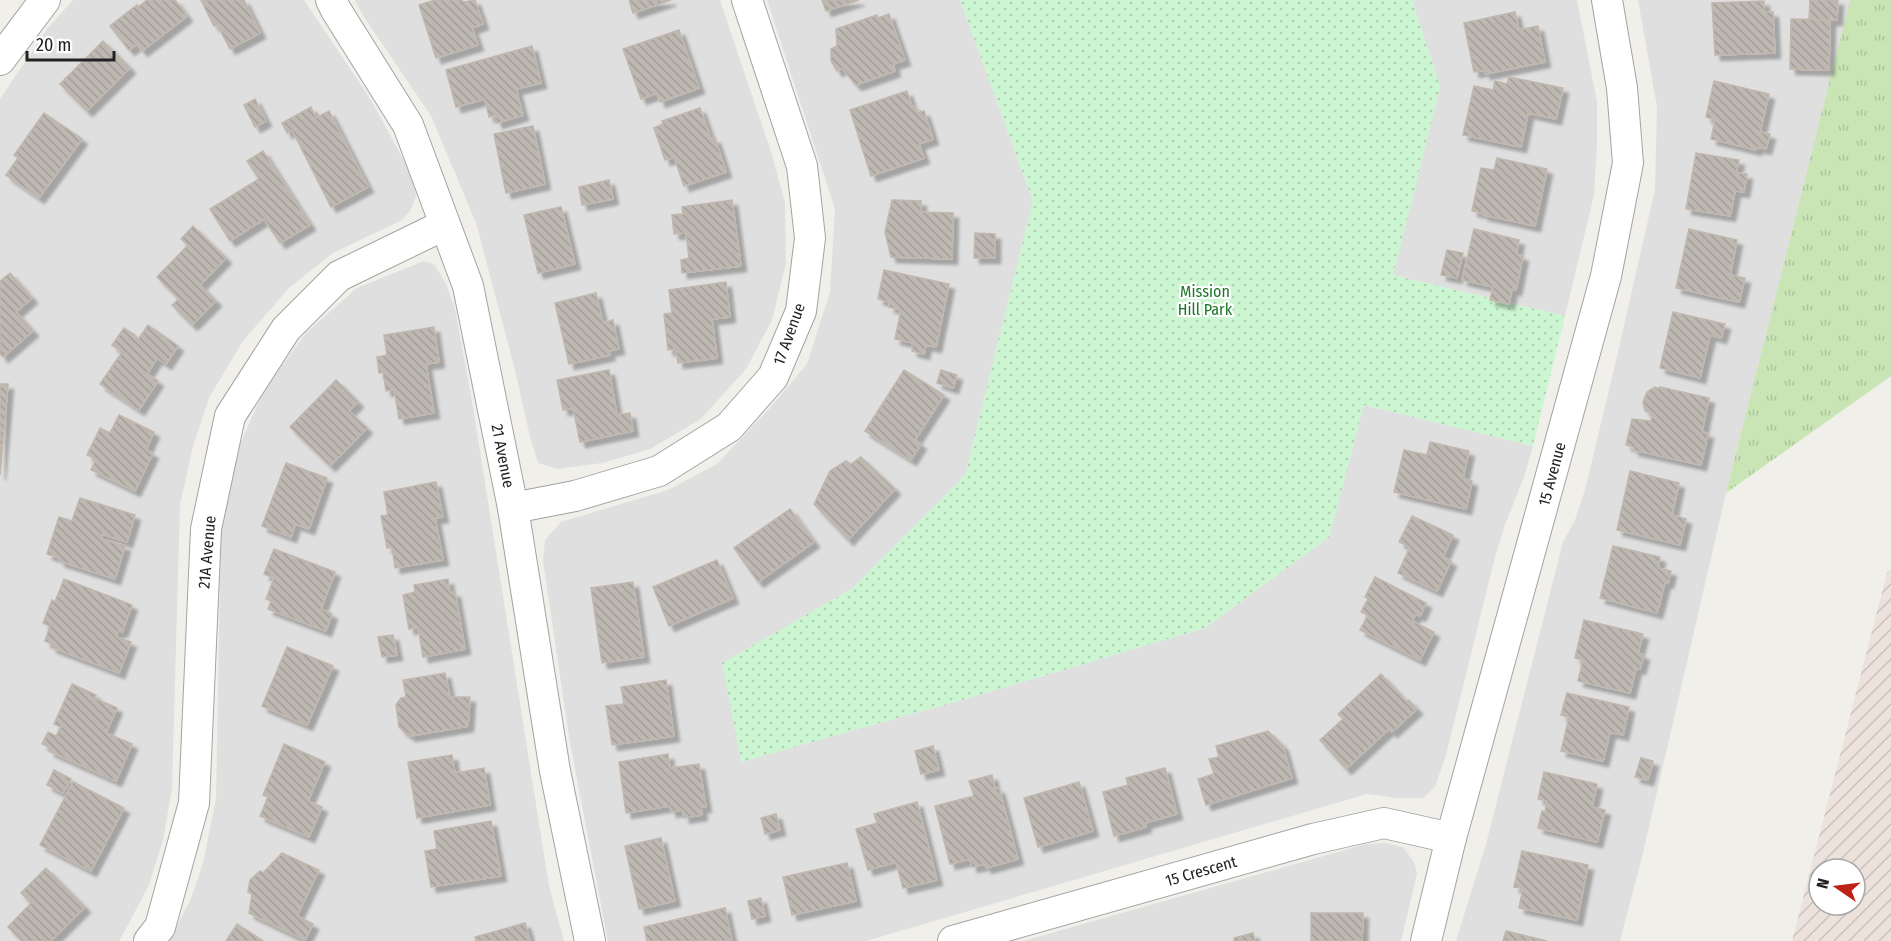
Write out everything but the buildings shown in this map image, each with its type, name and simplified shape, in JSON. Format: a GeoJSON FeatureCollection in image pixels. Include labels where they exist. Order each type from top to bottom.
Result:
{"type":"FeatureCollection","features":[{"type":"Feature","properties":{"kind":"street"},"geometry":{"type":"LineString","coordinates":[[0,60],[45,0]]}},
{"type":"Feature","properties":{"kind":"street","name":"21 Avenue"},"geometry":{"type":"LineString","coordinates":[[331,0],[408,125],[468,286],[513,508],[555,771],[590,941]]}},
{"type":"Feature","properties":{"kind":"street","name":"17 Avenue"},"geometry":{"type":"LineString","coordinates":[[513,508],[575,496],[659,471],[729,427],[773,377],[801,311],[810,238],[802,166],[747,0]]}},
{"type":"Feature","properties":{"kind":"street","name":"15 Avenue"},"geometry":{"type":"LineString","coordinates":[[1426,941],[1451,838],[1606,276],[1628,163],[1622,88],[1607,0]]}},
{"type":"Feature","properties":{"kind":"street","name":"21A Avenue"},"geometry":{"type":"LineString","coordinates":[[149,941],[160,927],[194,803],[206,529],[230,416],[286,329],[339,276],[444,225]]}},
{"type":"Feature","properties":{"kind":"street","name":"15 Crescent"},"geometry":{"type":"LineString","coordinates":[[972,938],[1313,839],[1384,823],[1451,838]]}},
{"type":"Feature","properties":{"kind":"shaded area"},"geometry":{"type":"Polygon","coordinates":[[[73,0],[304,0],[371,100],[404,161],[416,196],[410,211],[402,220],[333,253],[289,288],[243,341],[210,396],[193,446],[180,505],[172,789],[163,840],[149,885],[122,936],[119,941],[0,941],[0,99],[47,29],[73,0]]]}},
{"type":"Feature","properties":{"kind":"shaded area"},"geometry":{"type":"Polygon","coordinates":[[[355,0],[720,0],[772,155],[785,203],[786,263],[772,320],[746,369],[701,419],[650,449],[602,463],[557,469],[538,463],[476,223],[431,116],[362,14],[355,0]]]}},
{"type":"Feature","properties":{"kind":"shaded area"},"geometry":{"type":"Polygon","coordinates":[[[767,0],[960,0],[1033,201],[965,475],[853,588],[723,663],[741,762],[1205,628],[1329,537],[1364,405],[1533,446],[1495,557],[1446,755],[1435,787],[1423,798],[1367,794],[866,941],[608,941],[570,743],[543,561],[545,540],[561,522],[668,490],[717,464],[769,409],[807,364],[830,292],[835,209],[767,0]]]}},
{"type":"Feature","properties":{"kind":"shaded area"},"geometry":{"type":"Polygon","coordinates":[[[1412,0],[1577,0],[1597,102],[1597,143],[1594,195],[1565,316],[1393,275],[1440,87],[1412,0]]]}},
{"type":"Feature","properties":{"kind":"shaded area"},"geometry":{"type":"Polygon","coordinates":[[[1638,0],[1850,0],[1726,493],[1642,857],[1620,941],[1456,941],[1486,844],[1563,542],[1575,520],[1585,490],[1655,189],[1657,107],[1638,0]]]}},
{"type":"Feature","properties":{"kind":"shaded area"},"geometry":{"type":"Polygon","coordinates":[[[424,261],[435,265],[446,284],[455,309],[473,407],[549,886],[564,941],[169,941],[190,901],[203,863],[216,799],[221,521],[235,456],[264,390],[306,333],[357,288],[424,261]]]}},
{"type":"Feature","properties":{"kind":"shaded area"},"geometry":{"type":"Polygon","coordinates":[[[1891,570],[1891,941],[1792,941],[1807,883],[1807,917],[1867,917],[1867,857],[1814,857],[1887,573],[1891,570]]]}},
{"type":"Feature","properties":{"kind":"shaded area"},"geometry":{"type":"Polygon","coordinates":[[[1384,843],[1403,847],[1414,862],[1417,874],[1401,941],[1023,941],[1366,844],[1384,843]]]}},
{"type":"Feature","properties":{"kind":"green space","name":"Mission Hill Park"},"geometry":{"type":"Polygon","coordinates":[[[960,0],[1412,0],[1440,87],[1393,275],[1565,316],[1533,446],[1364,405],[1329,537],[1205,628],[741,762],[722,663],[853,588],[965,475],[1033,201],[960,0]]]}},
{"type":"Feature","properties":{"kind":"green space"},"geometry":{"type":"Polygon","coordinates":[[[1850,0],[1891,0],[1891,376],[1726,493],[1850,0]]]}}]}
